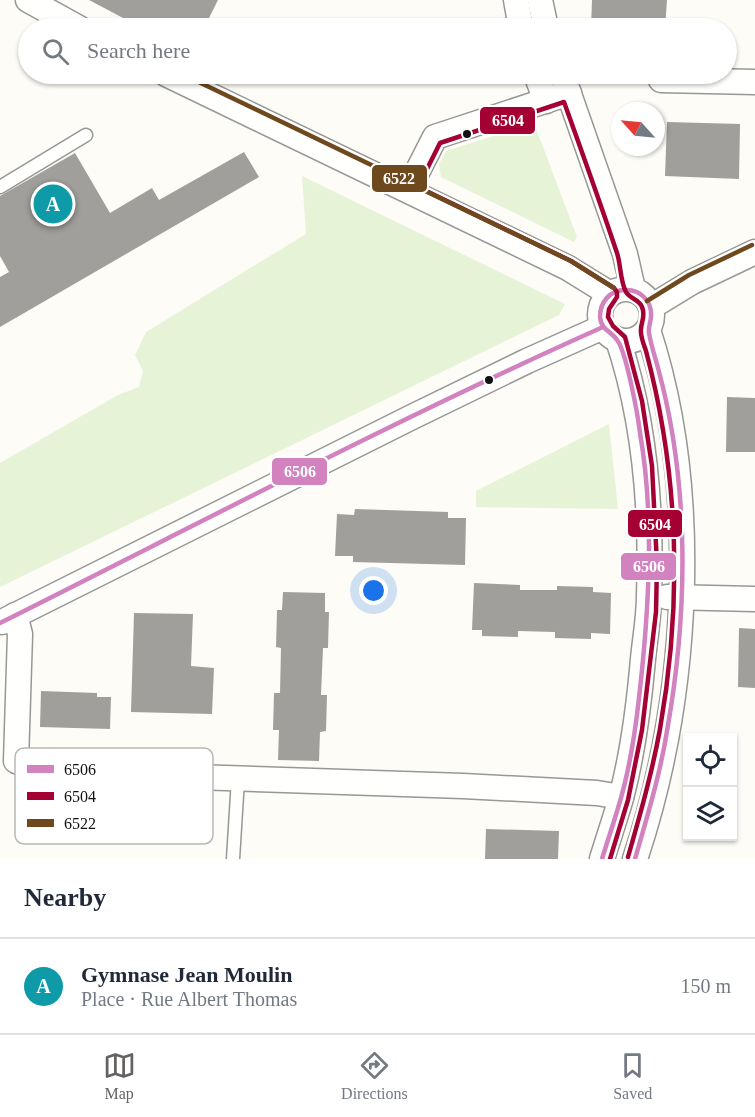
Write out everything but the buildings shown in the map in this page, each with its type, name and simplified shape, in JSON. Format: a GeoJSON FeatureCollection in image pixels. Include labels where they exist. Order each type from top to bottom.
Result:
{"type":"FeatureCollection","features":[{"type":"Feature","properties":{"kind":"street"},"geometry":{"type":"LineString","coordinates":[[28,0],[61,18]]}},
{"type":"Feature","properties":{"kind":"street"},"geometry":{"type":"LineString","coordinates":[[516,0],[519,18]]}},
{"type":"Feature","properties":{"kind":"street"},"geometry":{"type":"LineString","coordinates":[[540,0],[544,18]]}},
{"type":"Feature","properties":{"kind":"street"},"geometry":{"type":"LineString","coordinates":[[737,82],[755,82]]}},
{"type":"Feature","properties":{"kind":"street"},"geometry":{"type":"LineString","coordinates":[[187,84],[568,268],[622,292],[641,293],[659,365],[672,440],[679,501],[682,597],[680,640],[668,724],[652,805],[635,859]]}},
{"type":"Feature","properties":{"kind":"street"},"geometry":{"type":"LineString","coordinates":[[540,84],[546,101]]}},
{"type":"Feature","properties":{"kind":"street"},"geometry":{"type":"LineString","coordinates":[[408,190],[435,137],[546,101],[564,84]]}},
{"type":"Feature","properties":{"kind":"street"},"geometry":{"type":"LineString","coordinates":[[565,84],[625,254],[622,292]]}},
{"type":"Feature","properties":{"kind":"street"},"geometry":{"type":"LineString","coordinates":[[16,748],[20,634],[7,619],[527,361],[610,333],[629,341],[640,337],[649,318],[692,282],[755,252]]}},
{"type":"Feature","properties":{"kind":"street"},"geometry":{"type":"LineString","coordinates":[[602,859],[621,797],[634,726],[649,598],[649,539],[639,430],[629,372],[600,316],[601,306],[622,292]]}},
{"type":"Feature","properties":{"kind":"street"},"geometry":{"type":"LineString","coordinates":[[649,598],[755,599]]}},
{"type":"Feature","properties":{"kind":"street"},"geometry":{"type":"LineString","coordinates":[[213,778],[474,787],[597,793],[621,797]]}},
{"type":"Feature","properties":{"kind":"lane"},"geometry":{"type":"LineString","coordinates":[[0,187],[86,135]]}},
{"type":"Feature","properties":{"kind":"lane"},"geometry":{"type":"LineString","coordinates":[[233,859],[238,779]]}},
{"type":"Feature","properties":{"kind":"green space"},"geometry":{"type":"Polygon","coordinates":[[[534,123],[577,237],[574,242],[441,177],[439,164],[446,151],[534,123]]]}},
{"type":"Feature","properties":{"kind":"green space"},"geometry":{"type":"Polygon","coordinates":[[[302,176],[565,304],[559,315],[0,587],[0,463],[118,395],[139,387],[143,371],[135,355],[146,332],[306,234],[302,176]]]}},
{"type":"Feature","properties":{"kind":"green space"},"geometry":{"type":"Polygon","coordinates":[[[609,424],[618,509],[476,507],[476,491],[609,424]]]}},
{"type":"Feature","properties":{"kind":"transit line","name":"6522"},"geometry":{"type":"LineString","coordinates":[[203,84],[571,261],[614,288]]}},
{"type":"Feature","properties":{"kind":"transit line","name":"6504"},"geometry":{"type":"LineString","coordinates":[[610,859],[628,800],[642,730],[656,612],[657,564],[652,466],[642,401],[625,337],[613,326],[608,317],[617,292],[571,261],[418,187],[440,143],[564,102],[617,253],[624,288],[641,304],[643,310],[641,335],[657,398],[671,492],[674,587],[667,682],[653,762],[628,857]]}},
{"type":"Feature","properties":{"kind":"transit line","name":"6522"},"geometry":{"type":"LineString","coordinates":[[647,301],[689,275],[752,245]]}},
{"type":"Feature","properties":{"kind":"transit line","name":"6506"},"geometry":{"type":"LineString","coordinates":[[602,859],[621,799],[632,749],[643,660],[649,575],[649,518],[639,425],[628,369],[620,346],[615,337],[602,325],[600,317],[602,306],[607,298],[615,292],[625,290],[636,292],[644,297],[651,311],[649,333],[676,457],[682,549],[682,595],[674,686],[661,764],[635,859]]}},
{"type":"Feature","properties":{"kind":"transit line","name":"6506"},"geometry":{"type":"LineString","coordinates":[[0,623],[375,434],[603,327]]}},
{"type":"Feature","properties":{"kind":"place","name":"Gymnase Jean Moulin"},"geometry":{"type":"Point","coordinates":[53,204]}}]}
